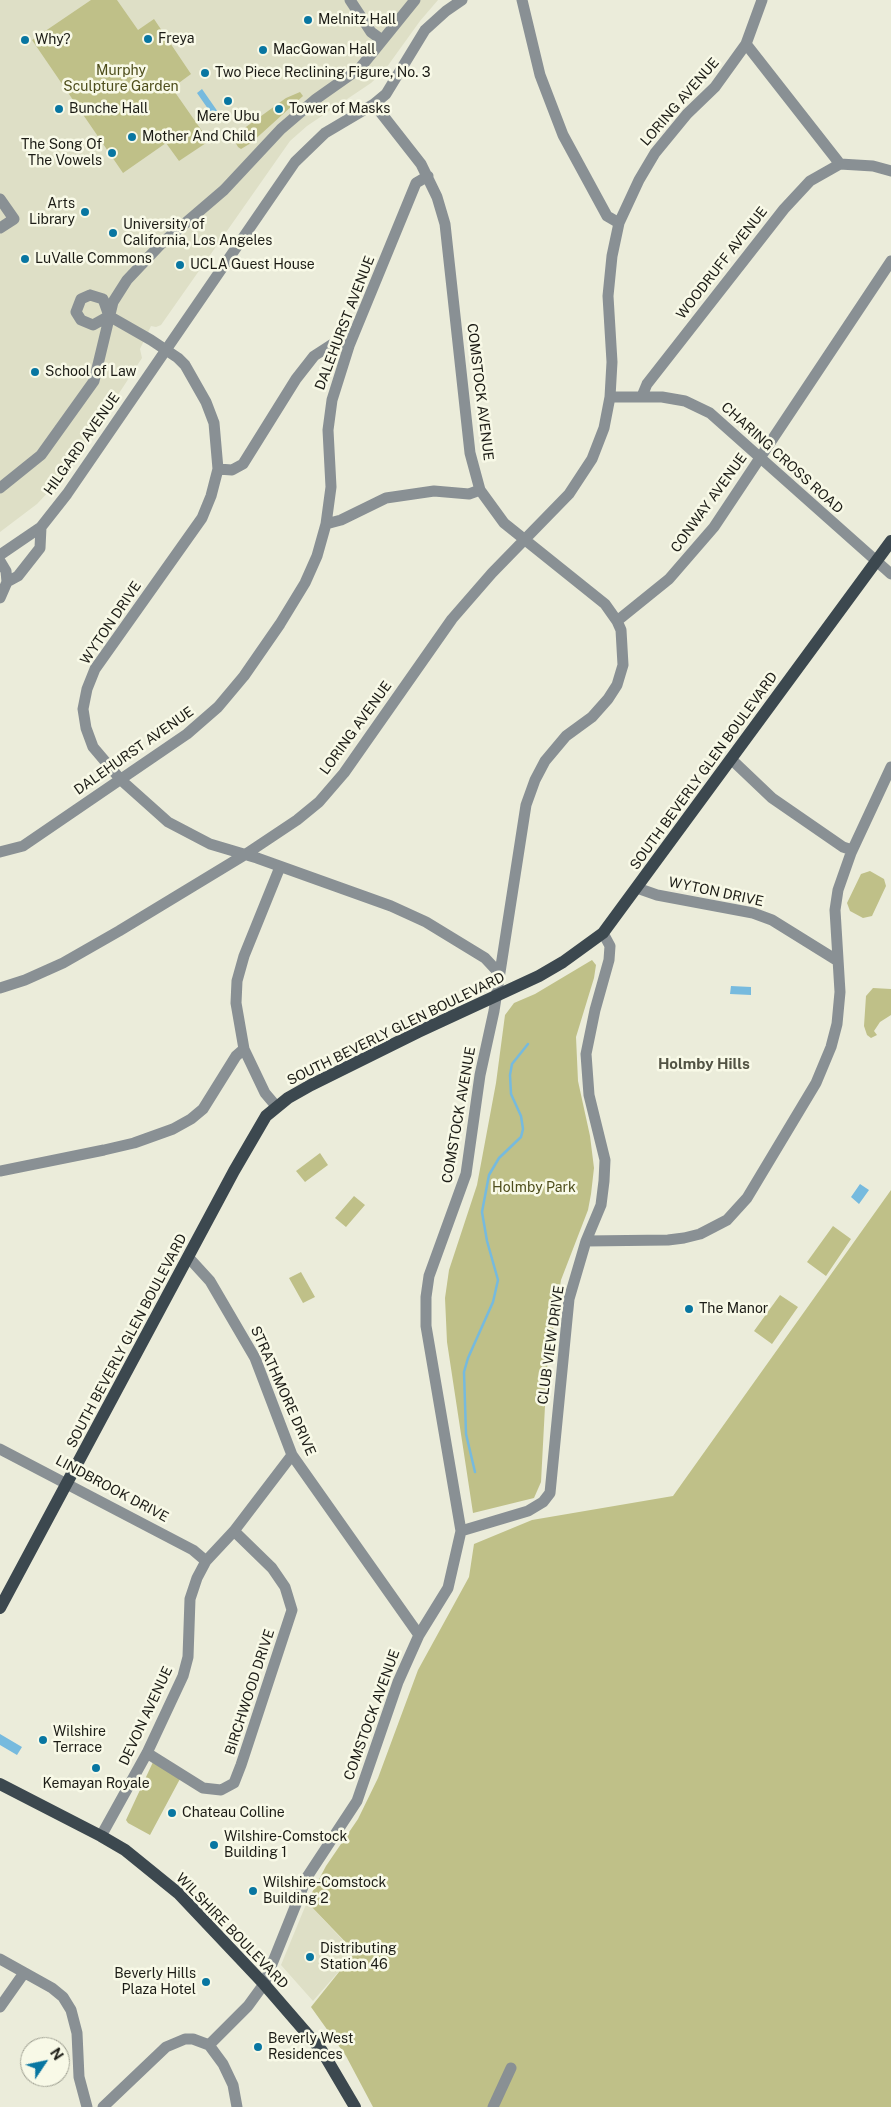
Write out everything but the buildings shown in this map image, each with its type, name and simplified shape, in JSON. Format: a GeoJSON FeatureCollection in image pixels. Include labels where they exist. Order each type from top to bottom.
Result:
{"type":"FeatureCollection","features":[{"type":"Feature","properties":{"kind":"main road","name":"SOUTH BEVERLY GLEN BOULEVARD"},"geometry":{"type":"LineString","coordinates":[[0,1608],[256,1130],[276,1106],[293,1095],[418,1032],[563,962],[603,934],[891,541]]}},
{"type":"Feature","properties":{"kind":"main road","name":"WILSHIRE BOULEVARD"},"geometry":{"type":"LineString","coordinates":[[0,1784],[125,1850],[178,1893],[264,1984],[322,2051],[354,2107]]}},
{"type":"Feature","properties":{"kind":"street"},"geometry":{"type":"LineString","coordinates":[[350,0],[372,32],[382,40]]}},
{"type":"Feature","properties":{"kind":"street"},"geometry":{"type":"LineString","coordinates":[[0,488],[41,455],[94,381],[109,316],[118,292],[151,254],[218,196],[281,129],[306,106],[360,68],[415,0]]}},
{"type":"Feature","properties":{"kind":"street","name":"HILGARD AVENUE"},"geometry":{"type":"LineString","coordinates":[[0,555],[41,526],[67,494],[295,162],[325,133],[374,104],[386,94],[397,80],[425,30],[446,11],[462,0]]}},
{"type":"Feature","properties":{"kind":"street"},"geometry":{"type":"LineString","coordinates":[[522,0],[540,75],[563,135],[607,216],[619,223],[612,256],[608,296],[612,362],[610,397]]}},
{"type":"Feature","properties":{"kind":"street","name":"LORING AVENUE"},"geometry":{"type":"LineString","coordinates":[[619,223],[639,180],[655,153],[687,114],[714,87],[746,44],[762,0]]}},
{"type":"Feature","properties":{"kind":"street"},"geometry":{"type":"LineString","coordinates":[[746,44],[840,164],[873,166],[891,171]]}},
{"type":"Feature","properties":{"kind":"street","name":"COMSTOCK AVENUE"},"geometry":{"type":"LineString","coordinates":[[208,2045],[248,2006],[264,1984],[307,1877],[357,1801],[398,1682],[419,1635],[448,1588],[462,1531],[426,1326],[426,1297],[429,1276],[466,1174],[480,1075],[494,1011],[526,805],[535,780],[555,748],[592,717],[617,685],[623,665],[623,644],[617,621],[605,604],[592,591],[504,523],[480,490],[470,453],[445,224],[428,176],[409,147],[374,104]]}},
{"type":"Feature","properties":{"kind":"street","name":"WOODRUFF AVENUE"},"geometry":{"type":"LineString","coordinates":[[642,396],[647,384],[784,209],[810,181],[840,164]]}},
{"type":"Feature","properties":{"kind":"street","name":"DALEHURST AVENUE"},"geometry":{"type":"LineString","coordinates":[[0,852],[23,846],[187,734],[218,707],[244,676],[305,584],[317,556],[326,524],[330,487],[328,430],[332,400],[349,346],[416,183],[428,176]]}},
{"type":"Feature","properties":{"kind":"street"},"geometry":{"type":"LineString","coordinates":[[0,198],[14,219],[0,228]]}},
{"type":"Feature","properties":{"kind":"street","name":"CONWAY AVENUE"},"geometry":{"type":"LineString","coordinates":[[617,621],[669,579],[685,563],[714,527],[891,261]]}},
{"type":"Feature","properties":{"kind":"street","name":"WYTON DRIVE"},"geometry":{"type":"LineString","coordinates":[[109,316],[166,350],[185,365],[206,402],[214,423],[218,469],[211,496],[202,518],[95,669],[87,689],[84,709],[86,728],[93,747],[121,780],[168,822],[210,844],[246,854],[391,906],[426,922],[485,958],[499,973]]}},
{"type":"Feature","properties":{"kind":"street"},"geometry":{"type":"LineString","coordinates":[[218,469],[232,470],[243,464],[296,379],[314,356],[334,345],[349,346]]}},
{"type":"Feature","properties":{"kind":"street","name":"CHARING CROSS ROAD"},"geometry":{"type":"LineString","coordinates":[[610,397],[642,396],[685,401],[696,405],[725,423],[891,574]]}},
{"type":"Feature","properties":{"kind":"street","name":"LORING AVENUE"},"geometry":{"type":"LineString","coordinates":[[0,988],[25,980],[64,962],[246,854],[297,820],[319,802],[344,773],[452,620],[568,494],[592,459],[604,428],[610,397]]}},
{"type":"Feature","properties":{"kind":"street"},"geometry":{"type":"LineString","coordinates":[[326,524],[341,520],[386,498],[434,491],[469,494],[480,490]]}},
{"type":"Feature","properties":{"kind":"street"},"geometry":{"type":"LineString","coordinates":[[7,582],[18,576],[40,548],[41,526]]}},
{"type":"Feature","properties":{"kind":"street"},"geometry":{"type":"LineString","coordinates":[[0,561],[6,571],[7,582],[0,598]]}},
{"type":"Feature","properties":{"kind":"street"},"geometry":{"type":"LineString","coordinates":[[732,759],[772,798],[843,847],[852,850]]}},
{"type":"Feature","properties":{"kind":"street"},"geometry":{"type":"LineString","coordinates":[[586,1240],[684,1238],[715,1227],[738,1210],[824,1066],[837,1024],[840,992],[835,910],[838,890],[852,850],[891,767]]}},
{"type":"Feature","properties":{"kind":"street"},"geometry":{"type":"LineString","coordinates":[[276,1106],[265,1093],[244,1049],[238,1024],[238,981],[244,956],[280,867]]}},
{"type":"Feature","properties":{"kind":"street","name":"WYTON DRIVE"},"geometry":{"type":"LineString","coordinates":[[637,888],[657,895],[753,913],[772,920],[838,961]]}},
{"type":"Feature","properties":{"kind":"street","name":"CLUB VIEW DRIVE"},"geometry":{"type":"LineString","coordinates":[[462,1531],[528,1510],[543,1502],[550,1493],[569,1299],[586,1240],[601,1206],[604,1181],[605,1160],[589,1095],[586,1054],[595,1010],[609,960],[610,946],[603,934]]}},
{"type":"Feature","properties":{"kind":"street"},"geometry":{"type":"LineString","coordinates":[[0,1170],[134,1143],[173,1129],[203,1110],[236,1056],[244,1049]]}},
{"type":"Feature","properties":{"kind":"street","name":"STRATHMORE DRIVE"},"geometry":{"type":"LineString","coordinates":[[189,1258],[210,1281],[256,1358],[292,1455],[419,1635]]}},
{"type":"Feature","properties":{"kind":"street","name":"LINDBROOK DRIVE"},"geometry":{"type":"LineString","coordinates":[[0,1448],[68,1482],[194,1550],[206,1562]]}},
{"type":"Feature","properties":{"kind":"street","name":"DEVON AVENUE"},"geometry":{"type":"LineString","coordinates":[[101,1836],[146,1753],[183,1676],[188,1657],[190,1600],[196,1578],[206,1562],[234,1531],[292,1455]]}},
{"type":"Feature","properties":{"kind":"street","name":"BIRCHWOOD DRIVE"},"geometry":{"type":"LineString","coordinates":[[146,1753],[203,1788],[221,1790],[234,1783],[292,1610],[285,1587],[272,1568],[234,1531]]}},
{"type":"Feature","properties":{"kind":"street"},"geometry":{"type":"LineString","coordinates":[[0,1959],[52,1988],[63,1997],[71,2010],[77,2033],[79,2077],[87,2107]]}},
{"type":"Feature","properties":{"kind":"street"},"geometry":{"type":"LineString","coordinates":[[0,2007],[24,1973]]}},
{"type":"Feature","properties":{"kind":"street"},"geometry":{"type":"LineString","coordinates":[[103,2107],[166,2048],[185,2040],[201,2040],[208,2045],[228,2075],[237,2107]]}},
{"type":"Feature","properties":{"kind":"street"},"geometry":{"type":"LineString","coordinates":[[493,2107],[511,2068]]}},
{"type":"Feature","properties":{"kind":"shaded area","name":"University of California, Los Angeles"},"geometry":{"type":"Polygon","coordinates":[[[0,0],[438,0],[420,21],[384,71],[371,83],[307,126],[290,141],[161,325],[151,326],[140,349],[142,358],[97,427],[52,488],[37,504],[0,532],[0,0]]]}},
{"type":"Feature","properties":{"kind":"shaded area"},"geometry":{"type":"Polygon","coordinates":[[[307,1902],[355,1953],[313,2001],[281,1965],[307,1902]]]}},
{"type":"Feature","properties":{"kind":"green space","name":"Murphy Sculpture Garden"},"geometry":{"type":"Polygon","coordinates":[[[91,0],[117,0],[138,30],[154,19],[191,74],[172,88],[209,141],[179,161],[166,143],[123,173],[32,40],[91,0]]]}},
{"type":"Feature","properties":{"kind":"green space"},"geometry":{"type":"Polygon","coordinates":[[[300,92],[303,96],[251,143],[241,149],[238,147],[234,140],[239,132],[286,98],[300,92]]]}},
{"type":"Feature","properties":{"kind":"green space"},"geometry":{"type":"Polygon","coordinates":[[[870,871],[884,879],[886,886],[872,916],[863,918],[850,911],[847,903],[861,874],[870,871]]]}},
{"type":"Feature","properties":{"kind":"green space","name":"Holmby Park"},"geometry":{"type":"Polygon","coordinates":[[[592,960],[596,965],[594,978],[576,1037],[578,1081],[590,1136],[594,1168],[588,1210],[561,1280],[547,1368],[541,1482],[534,1498],[473,1513],[447,1342],[445,1298],[449,1270],[477,1185],[496,1083],[505,1015],[514,1003],[535,994],[592,960]]]}},
{"type":"Feature","properties":{"kind":"green space"},"geometry":{"type":"Polygon","coordinates":[[[873,988],[891,989],[891,1015],[880,1022],[874,1031],[877,1035],[871,1038],[867,1035],[864,1026],[866,996],[873,988]]]}},
{"type":"Feature","properties":{"kind":"green space"},"geometry":{"type":"Polygon","coordinates":[[[320,1153],[328,1165],[305,1182],[296,1171],[320,1153]]]}},
{"type":"Feature","properties":{"kind":"green space"},"geometry":{"type":"Polygon","coordinates":[[[891,1190],[891,2107],[373,2107],[346,2056],[311,2007],[355,1952],[307,1902],[326,1866],[358,1819],[378,1778],[418,1670],[469,1577],[474,1544],[532,1520],[673,1496],[891,1190]]]}},
{"type":"Feature","properties":{"kind":"green space"},"geometry":{"type":"Polygon","coordinates":[[[354,1196],[365,1205],[346,1227],[335,1218],[354,1196]]]}},
{"type":"Feature","properties":{"kind":"green space"},"geometry":{"type":"Polygon","coordinates":[[[833,1226],[851,1239],[826,1276],[807,1262],[833,1226]]]}},
{"type":"Feature","properties":{"kind":"green space"},"geometry":{"type":"Polygon","coordinates":[[[301,1272],[315,1297],[303,1303],[289,1278],[301,1272]]]}},
{"type":"Feature","properties":{"kind":"green space"},"geometry":{"type":"Polygon","coordinates":[[[780,1295],[798,1307],[772,1344],[754,1331],[780,1295]]]}},
{"type":"Feature","properties":{"kind":"green space"},"geometry":{"type":"Polygon","coordinates":[[[153,1762],[181,1777],[150,1835],[126,1820],[153,1762]]]}},
{"type":"Feature","properties":{"kind":"water"},"geometry":{"type":"Polygon","coordinates":[[[202,89],[218,112],[213,116],[197,93],[202,89]]]}},
{"type":"Feature","properties":{"kind":"water"},"geometry":{"type":"Polygon","coordinates":[[[731,986],[751,987],[751,995],[730,994],[731,986]]]}},
{"type":"Feature","properties":{"kind":"water"},"geometry":{"type":"Polygon","coordinates":[[[860,1184],[869,1190],[859,1204],[851,1197],[860,1184]]]}},
{"type":"Feature","properties":{"kind":"water"},"geometry":{"type":"Polygon","coordinates":[[[0,1734],[22,1747],[17,1755],[0,1745],[0,1734]]]}},
{"type":"Feature","properties":{"kind":"waterway"},"geometry":{"type":"LineString","coordinates":[[475,1472],[466,1434],[464,1372],[468,1358],[493,1302],[498,1280],[487,1241],[482,1212],[489,1175],[499,1158],[521,1137],[523,1129],[521,1116],[511,1094],[510,1075],[512,1064],[528,1044]]}},
{"type":"Feature","properties":{"kind":"place","name":"Melnitz Hall"},"geometry":{"type":"Point","coordinates":[308,20]}},
{"type":"Feature","properties":{"kind":"place","name":"Freya"},"geometry":{"type":"Point","coordinates":[148,39]}},
{"type":"Feature","properties":{"kind":"place","name":"Why?"},"geometry":{"type":"Point","coordinates":[25,40]}},
{"type":"Feature","properties":{"kind":"place","name":"MacGowan Hall"},"geometry":{"type":"Point","coordinates":[263,50]}},
{"type":"Feature","properties":{"kind":"place","name":"Two Piece Reclining Figure, No. 3"},"geometry":{"type":"Point","coordinates":[205,73]}},
{"type":"Feature","properties":{"kind":"place","name":"Mere Ubu"},"geometry":{"type":"Point","coordinates":[228,101]}},
{"type":"Feature","properties":{"kind":"place","name":"Bunche Hall"},"geometry":{"type":"Point","coordinates":[59,109]}},
{"type":"Feature","properties":{"kind":"place","name":"Tower of Masks"},"geometry":{"type":"Point","coordinates":[279,109]}},
{"type":"Feature","properties":{"kind":"place","name":"Mother And Child"},"geometry":{"type":"Point","coordinates":[132,137]}},
{"type":"Feature","properties":{"kind":"place","name":"The Song Of The Vowels"},"geometry":{"type":"Point","coordinates":[112,153]}},
{"type":"Feature","properties":{"kind":"place","name":"Arts Library"},"geometry":{"type":"Point","coordinates":[85,212]}},
{"type":"Feature","properties":{"kind":"place","name":"University of California, Los Angeles"},"geometry":{"type":"Point","coordinates":[113,233]}},
{"type":"Feature","properties":{"kind":"place","name":"LuValle Commons"},"geometry":{"type":"Point","coordinates":[25,259]}},
{"type":"Feature","properties":{"kind":"place","name":"UCLA Guest House"},"geometry":{"type":"Point","coordinates":[180,265]}},
{"type":"Feature","properties":{"kind":"place","name":"School of Law"},"geometry":{"type":"Point","coordinates":[35,372]}},
{"type":"Feature","properties":{"kind":"place","name":"The Manor"},"geometry":{"type":"Point","coordinates":[689,1309]}},
{"type":"Feature","properties":{"kind":"place","name":"Wilshire Terrace"},"geometry":{"type":"Point","coordinates":[43,1740]}},
{"type":"Feature","properties":{"kind":"place","name":"Kemayan Royale"},"geometry":{"type":"Point","coordinates":[96,1768]}},
{"type":"Feature","properties":{"kind":"place","name":"Chateau Colline"},"geometry":{"type":"Point","coordinates":[172,1813]}},
{"type":"Feature","properties":{"kind":"place","name":"Wilshire-Comstock Building 1"},"geometry":{"type":"Point","coordinates":[214,1845]}},
{"type":"Feature","properties":{"kind":"place","name":"Wilshire-Comstock Building 2"},"geometry":{"type":"Point","coordinates":[253,1891]}},
{"type":"Feature","properties":{"kind":"place","name":"Distributing Station 46"},"geometry":{"type":"Point","coordinates":[310,1957]}},
{"type":"Feature","properties":{"kind":"place","name":"Beverly Hills Plaza Hotel"},"geometry":{"type":"Point","coordinates":[206,1982]}},
{"type":"Feature","properties":{"kind":"place","name":"Beverly West Residences"},"geometry":{"type":"Point","coordinates":[258,2047]}},
{"type":"Feature","properties":{"kind":"district","name":"Holmby Hills"},"geometry":{"type":"Point","coordinates":[704,1064]}}]}
